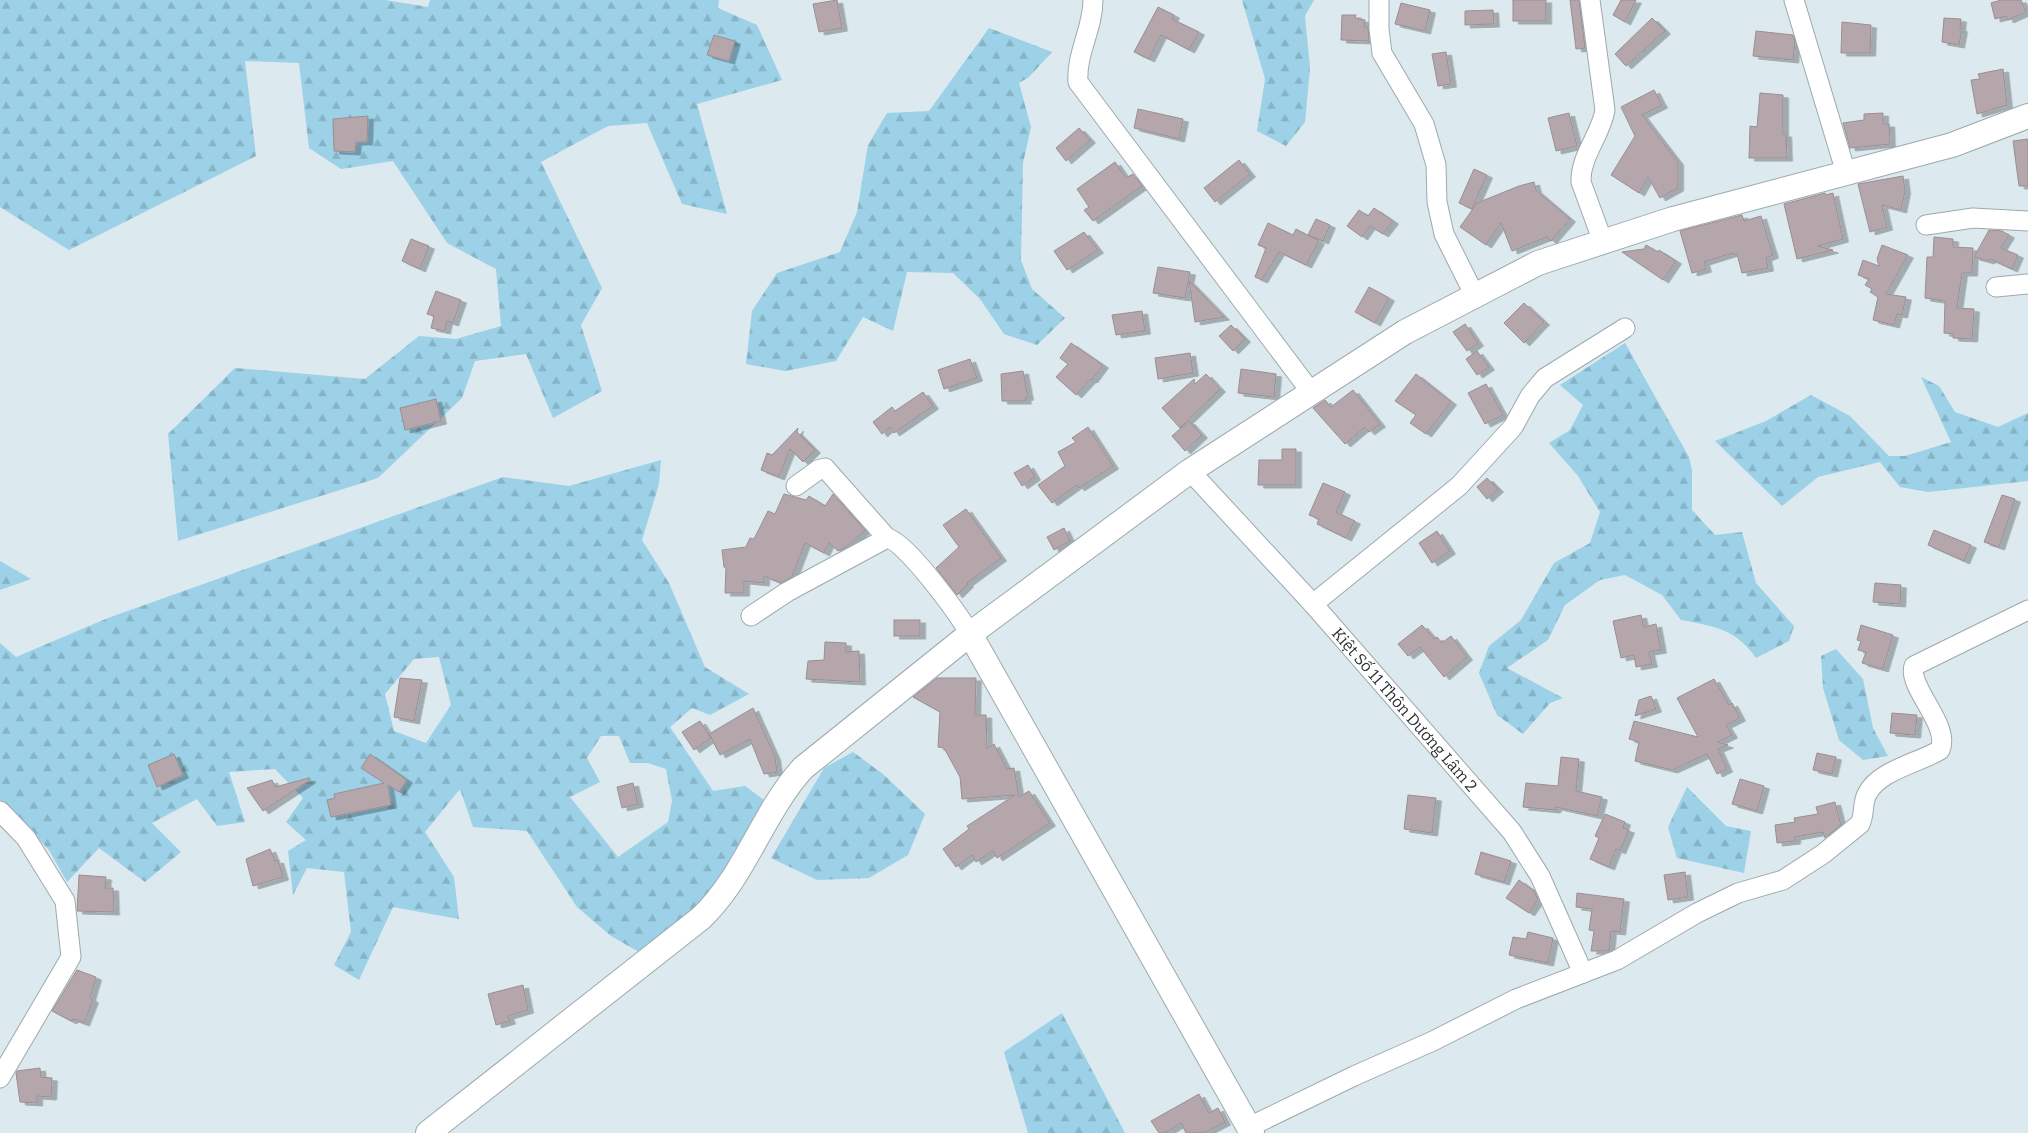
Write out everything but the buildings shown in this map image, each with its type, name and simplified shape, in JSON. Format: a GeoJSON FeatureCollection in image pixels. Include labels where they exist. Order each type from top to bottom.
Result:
{"type":"FeatureCollection","features":[{"type":"Feature","properties":{"kind":"street"},"geometry":{"type":"LineString","coordinates":[[1093,0],[1092,17],[1080,51],[1078,82],[1311,392]]}},
{"type":"Feature","properties":{"kind":"street"},"geometry":{"type":"LineString","coordinates":[[1379,0],[1379,29],[1382,53],[1424,124],[1436,166],[1437,202],[1444,234],[1475,296]]}},
{"type":"Feature","properties":{"kind":"street"},"geometry":{"type":"LineString","coordinates":[[1590,0],[1605,110],[1601,127],[1580,172],[1581,182],[1603,242]]}},
{"type":"Feature","properties":{"kind":"street"},"geometry":{"type":"LineString","coordinates":[[1794,0],[1846,173]]}},
{"type":"Feature","properties":{"kind":"street"},"geometry":{"type":"LineString","coordinates":[[428,1133],[702,918],[728,889],[789,784],[803,768],[970,634],[1190,471],[1405,332],[1538,263],[1673,219],[1952,145],[2028,116]]}},
{"type":"Feature","properties":{"kind":"street"},"geometry":{"type":"LineString","coordinates":[[1926,225],[1974,218],[2028,221]]}},
{"type":"Feature","properties":{"kind":"street"},"geometry":{"type":"LineString","coordinates":[[1996,288],[2028,284]]}},
{"type":"Feature","properties":{"kind":"street"},"geometry":{"type":"LineString","coordinates":[[1314,604],[1459,486],[1514,427],[1530,396],[1545,378],[1625,328]]}},
{"type":"Feature","properties":{"kind":"street"},"geometry":{"type":"LineString","coordinates":[[796,486],[818,470],[825,468],[887,538],[896,541],[903,548],[953,607],[1251,1130],[1354,1076],[1433,1042],[1516,999],[1618,960],[1697,913],[1738,893],[1783,880],[1838,842],[1860,824],[1864,800],[1872,788],[1886,776],[1936,753],[1942,748],[1940,730],[1914,676],[1914,666],[2028,610]]}},
{"type":"Feature","properties":{"kind":"street","name":"Kiệt Số 11 Thôn Dương Lâm 2"},"geometry":{"type":"LineString","coordinates":[[1190,471],[1314,604],[1512,832],[1540,876],[1583,973]]}},
{"type":"Feature","properties":{"kind":"street"},"geometry":{"type":"LineString","coordinates":[[751,616],[787,592],[887,538]]}},
{"type":"Feature","properties":{"kind":"street"},"geometry":{"type":"LineString","coordinates":[[0,812],[26,838],[66,901],[71,957],[0,1078]]}},
{"type":"Feature","properties":{"kind":"green space"},"geometry":{"type":"Polygon","coordinates":[[[0,0],[385,0],[428,7],[430,0],[719,0],[718,8],[757,25],[782,80],[697,104],[727,214],[682,204],[647,123],[608,126],[541,162],[602,288],[581,325],[602,391],[553,418],[526,354],[475,361],[462,398],[378,478],[178,541],[168,434],[235,368],[365,379],[419,336],[456,339],[501,326],[496,269],[447,243],[393,161],[341,169],[309,148],[299,63],[245,61],[256,156],[69,250],[0,207],[0,0]]]}},
{"type":"Feature","properties":{"kind":"green space"},"geometry":{"type":"Polygon","coordinates":[[[1242,0],[1314,0],[1305,16],[1310,68],[1305,122],[1286,146],[1257,131],[1265,79],[1242,0]]]}},
{"type":"Feature","properties":{"kind":"green space"},"geometry":{"type":"Polygon","coordinates":[[[989,28],[1052,52],[1029,77],[1019,83],[1031,127],[1023,163],[1021,260],[1032,289],[1065,318],[1037,345],[1004,334],[980,299],[953,273],[907,272],[893,331],[863,317],[836,361],[785,371],[746,364],[752,311],[777,273],[840,252],[857,212],[868,145],[887,113],[929,111],[989,28]]]}},
{"type":"Feature","properties":{"kind":"green space"},"geometry":{"type":"Polygon","coordinates":[[[1625,343],[1689,457],[1692,470],[1692,510],[1715,535],[1742,532],[1756,583],[1794,626],[1789,641],[1756,658],[1740,641],[1723,630],[1681,620],[1662,595],[1625,575],[1600,580],[1565,605],[1548,640],[1507,668],[1563,698],[1550,703],[1523,734],[1497,715],[1479,673],[1489,646],[1521,620],[1554,563],[1590,543],[1600,512],[1578,476],[1549,443],[1570,430],[1583,405],[1560,385],[1625,343]]]}},
{"type":"Feature","properties":{"kind":"green space"},"geometry":{"type":"Polygon","coordinates":[[[1921,377],[1939,386],[1955,412],[1998,427],[2028,413],[2028,481],[1928,492],[1900,487],[1880,462],[1818,477],[1782,506],[1715,441],[1766,421],[1811,395],[1850,416],[1889,456],[1905,456],[1951,442],[1921,377]]]}},
{"type":"Feature","properties":{"kind":"green space"},"geometry":{"type":"Polygon","coordinates":[[[661,460],[659,484],[642,540],[669,583],[705,667],[749,694],[710,715],[692,708],[670,727],[713,791],[745,786],[764,800],[703,906],[639,952],[611,936],[577,907],[527,831],[473,827],[460,789],[425,832],[454,877],[459,919],[393,907],[359,980],[334,965],[351,932],[344,872],[307,868],[293,895],[288,851],[306,840],[286,822],[303,798],[275,769],[229,772],[245,822],[217,826],[197,799],[152,823],[181,852],[145,882],[99,848],[67,882],[49,850],[0,800],[0,643],[16,657],[108,618],[503,477],[569,486],[661,460]],[[439,657],[414,659],[385,694],[394,731],[426,743],[451,705],[439,657]],[[601,736],[587,758],[600,782],[570,797],[618,857],[668,822],[672,801],[666,769],[648,763],[630,763],[619,736],[601,736]]]}},
{"type":"Feature","properties":{"kind":"green space"},"geometry":{"type":"Polygon","coordinates":[[[0,561],[31,579],[0,590],[0,561]]]}},
{"type":"Feature","properties":{"kind":"green space"},"geometry":{"type":"Polygon","coordinates":[[[1836,649],[1863,679],[1873,728],[1888,756],[1863,760],[1839,740],[1823,688],[1821,656],[1836,649]]]}},
{"type":"Feature","properties":{"kind":"green space"},"geometry":{"type":"Polygon","coordinates":[[[853,752],[883,774],[925,814],[908,855],[869,878],[817,880],[771,858],[824,768],[853,752]]]}},
{"type":"Feature","properties":{"kind":"green space"},"geometry":{"type":"Polygon","coordinates":[[[1687,787],[1726,826],[1751,831],[1744,873],[1677,858],[1668,827],[1687,787]]]}},
{"type":"Feature","properties":{"kind":"green space"},"geometry":{"type":"Polygon","coordinates":[[[1062,1013],[1125,1133],[1028,1133],[1004,1052],[1062,1013]]]}}]}
